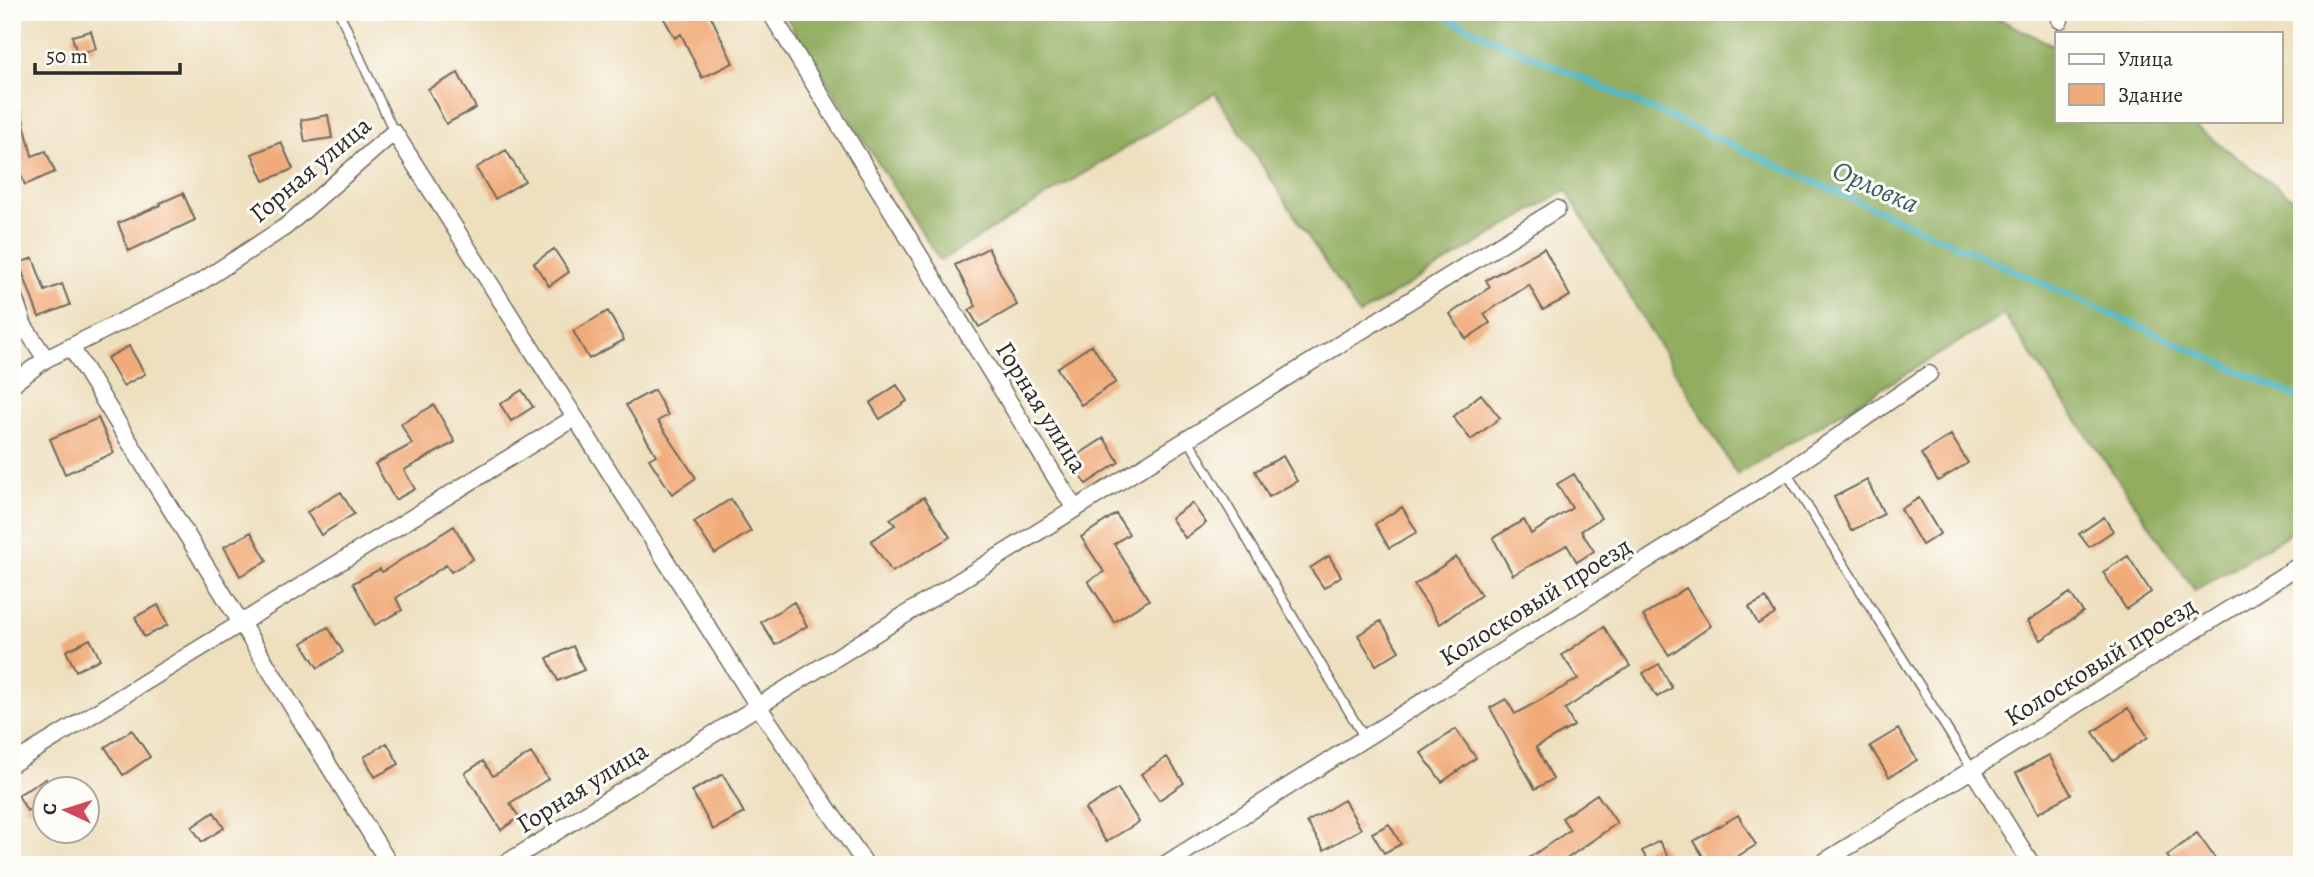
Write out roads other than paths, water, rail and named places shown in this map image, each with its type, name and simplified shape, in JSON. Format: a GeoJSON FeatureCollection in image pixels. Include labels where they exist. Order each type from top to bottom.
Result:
{"type":"FeatureCollection","features":[{"type":"Feature","properties":{"kind":"street","name":"Горная улица"},"geometry":{"type":"LineString","coordinates":[[503,865],[1076,509],[770,12]]}},
{"type":"Feature","properties":{"kind":"street","name":"Горная улица"},"geometry":{"type":"LineString","coordinates":[[12,384],[46,359],[199,283],[285,226],[394,132],[758,706],[866,865]]}},
{"type":"Feature","properties":{"kind":"street"},"geometry":{"type":"LineString","coordinates":[[1076,509],[1557,209]]}},
{"type":"Feature","properties":{"kind":"street"},"geometry":{"type":"LineString","coordinates":[[12,291],[24,327],[46,359]]}},
{"type":"Feature","properties":{"kind":"street"},"geometry":{"type":"LineString","coordinates":[[71,347],[390,865]]}},
{"type":"Feature","properties":{"kind":"street","name":"Колосковый проезд"},"geometry":{"type":"LineString","coordinates":[[1164,865],[1786,472],[1929,374]]}},
{"type":"Feature","properties":{"kind":"street"},"geometry":{"type":"LineString","coordinates":[[12,764],[574,418]]}},
{"type":"Feature","properties":{"kind":"street","name":"Колосковый проезд"},"geometry":{"type":"LineString","coordinates":[[1819,865],[2300,565]]}},
{"type":"Feature","properties":{"kind":"street"},"geometry":{"type":"LineString","coordinates":[[1972,769],[2032,865]]}},
{"type":"Feature","properties":{"kind":"lane"},"geometry":{"type":"LineString","coordinates":[[339,12],[394,132]]}},
{"type":"Feature","properties":{"kind":"lane"},"geometry":{"type":"LineString","coordinates":[[1188,439],[1364,737]]}},
{"type":"Feature","properties":{"kind":"lane"},"geometry":{"type":"LineString","coordinates":[[1786,472],[1972,769]]}},
{"type":"Feature","properties":{"kind":"waterway","name":"Орловка"},"geometry":{"type":"LineString","coordinates":[[1433,12],[2302,399]]}}]}
